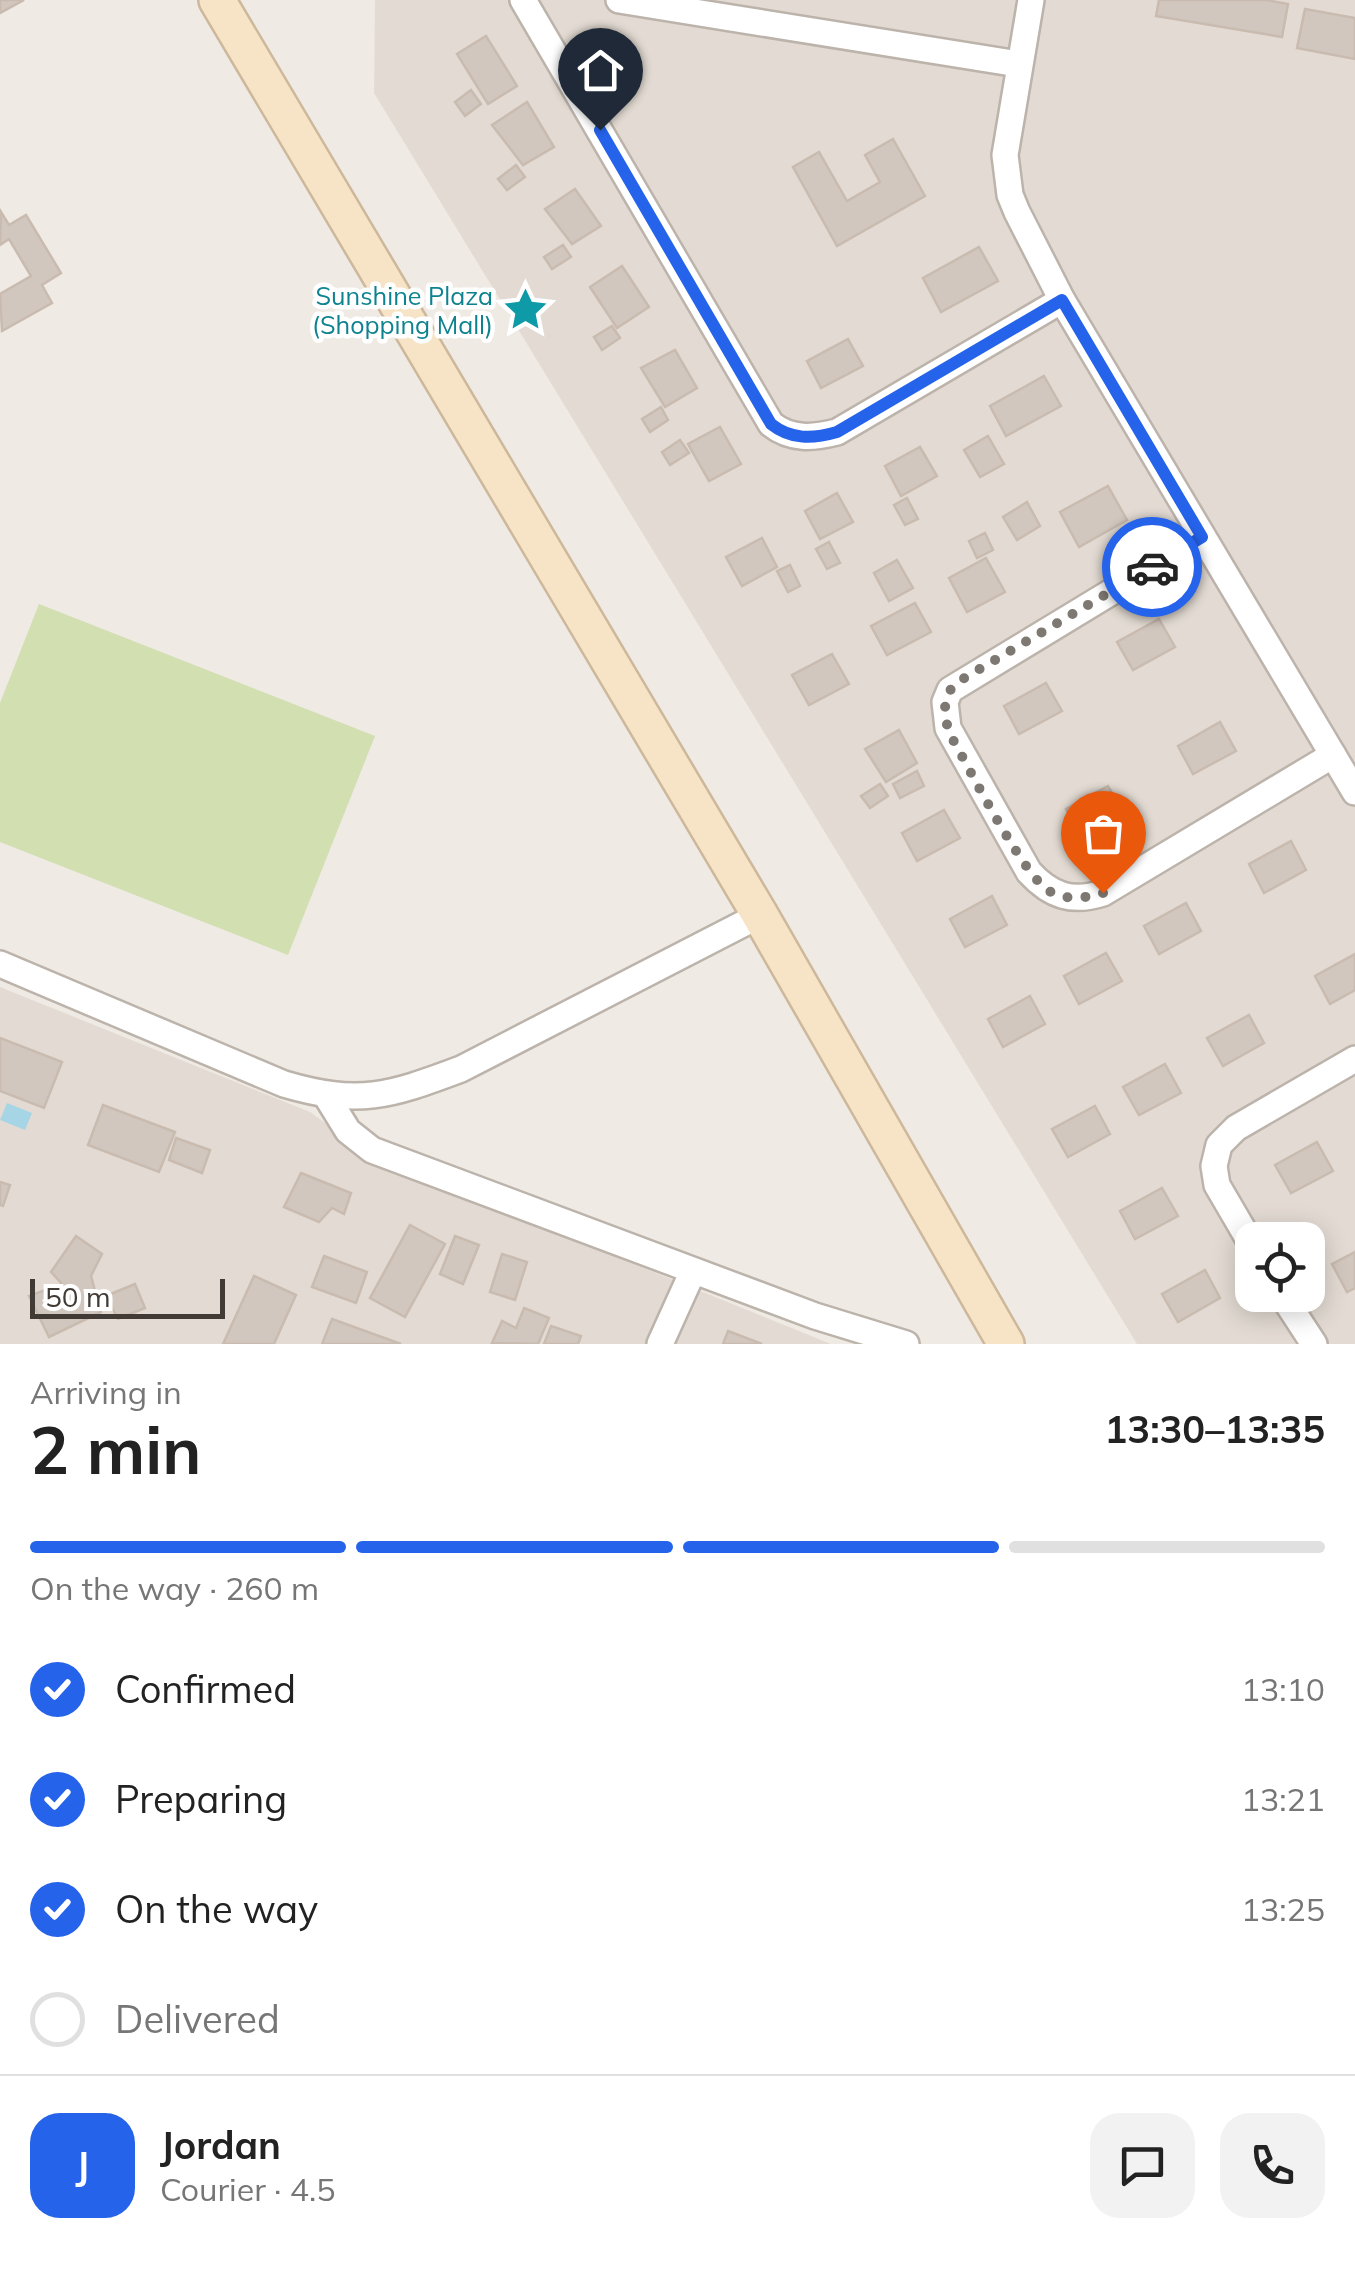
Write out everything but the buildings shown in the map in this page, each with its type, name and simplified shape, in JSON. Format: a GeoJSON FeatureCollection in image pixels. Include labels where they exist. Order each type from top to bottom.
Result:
{"type":"FeatureCollection","features":[{"type":"Feature","properties":{"kind":"street"},"geometry":{"type":"LineString","coordinates":[[217,0],[760,915],[1006,1344]]}},
{"type":"Feature","properties":{"kind":"street"},"geometry":{"type":"LineString","coordinates":[[523,0],[771,424],[785,434],[812,436],[837,432],[1062,300]]}},
{"type":"Feature","properties":{"kind":"street"},"geometry":{"type":"LineString","coordinates":[[618,0],[1018,64]]}},
{"type":"Feature","properties":{"kind":"street"},"geometry":{"type":"LineString","coordinates":[[1030,0],[1005,155],[1017,212],[1062,300],[1355,792]]}},
{"type":"Feature","properties":{"kind":"street"},"geometry":{"type":"LineString","coordinates":[[1202,537],[950,690],[946,702],[948,728],[1030,872],[1049,891],[1064,897],[1103,893],[1333,755]]}},
{"type":"Feature","properties":{"kind":"street"},"geometry":{"type":"LineString","coordinates":[[0,964],[284,1084],[327,1097],[368,1098],[412,1088],[461,1070],[760,915]]}},
{"type":"Feature","properties":{"kind":"street"},"geometry":{"type":"LineString","coordinates":[[1239,1222],[1218,1186],[1214,1166],[1219,1145],[1236,1128],[1355,1059]]}},
{"type":"Feature","properties":{"kind":"street"},"geometry":{"type":"LineString","coordinates":[[327,1097],[348,1130],[372,1150],[815,1316],[906,1344]]}},
{"type":"Feature","properties":{"kind":"street"},"geometry":{"type":"LineString","coordinates":[[660,1344],[694,1271]]}},
{"type":"Feature","properties":{"kind":"street"},"geometry":{"type":"LineString","coordinates":[[1292,1312],[1314,1344]]}},
{"type":"Feature","properties":{"kind":"shaded area"},"geometry":{"type":"Polygon","coordinates":[[[375,0],[1355,0],[1355,1344],[1137,1344],[374,93],[375,0]]]}},
{"type":"Feature","properties":{"kind":"shaded area"},"geometry":{"type":"Polygon","coordinates":[[[0,987],[310,1112],[377,1160],[831,1344],[0,1344],[0,987]]]}},
{"type":"Feature","properties":{"kind":"green space"},"geometry":{"type":"Polygon","coordinates":[[[39,604],[375,736],[288,955],[0,842],[0,703],[39,604]]]}},
{"type":"Feature","properties":{"kind":"water"},"geometry":{"type":"Polygon","coordinates":[[[7,1103],[32,1113],[25,1130],[0,1120],[7,1103]]]}},
{"type":"Feature","properties":{"kind":"way so far"},"geometry":{"type":"LineString","coordinates":[[1103,893],[1064,897],[1049,891],[1030,872],[952,738],[946,722],[946,702],[956,683],[1152,567]]}},
{"type":"Feature","properties":{"kind":"place","name":"Sunshine Plaza (Shopping Mall)"},"geometry":{"type":"Point","coordinates":[526,309]}},
{"type":"Feature","properties":{"kind":"route"},"geometry":{"type":"LineString","coordinates":[[600,130],[771,424],[785,434],[797,437],[837,432],[1062,300],[1202,537],[1152,567]]}}]}
